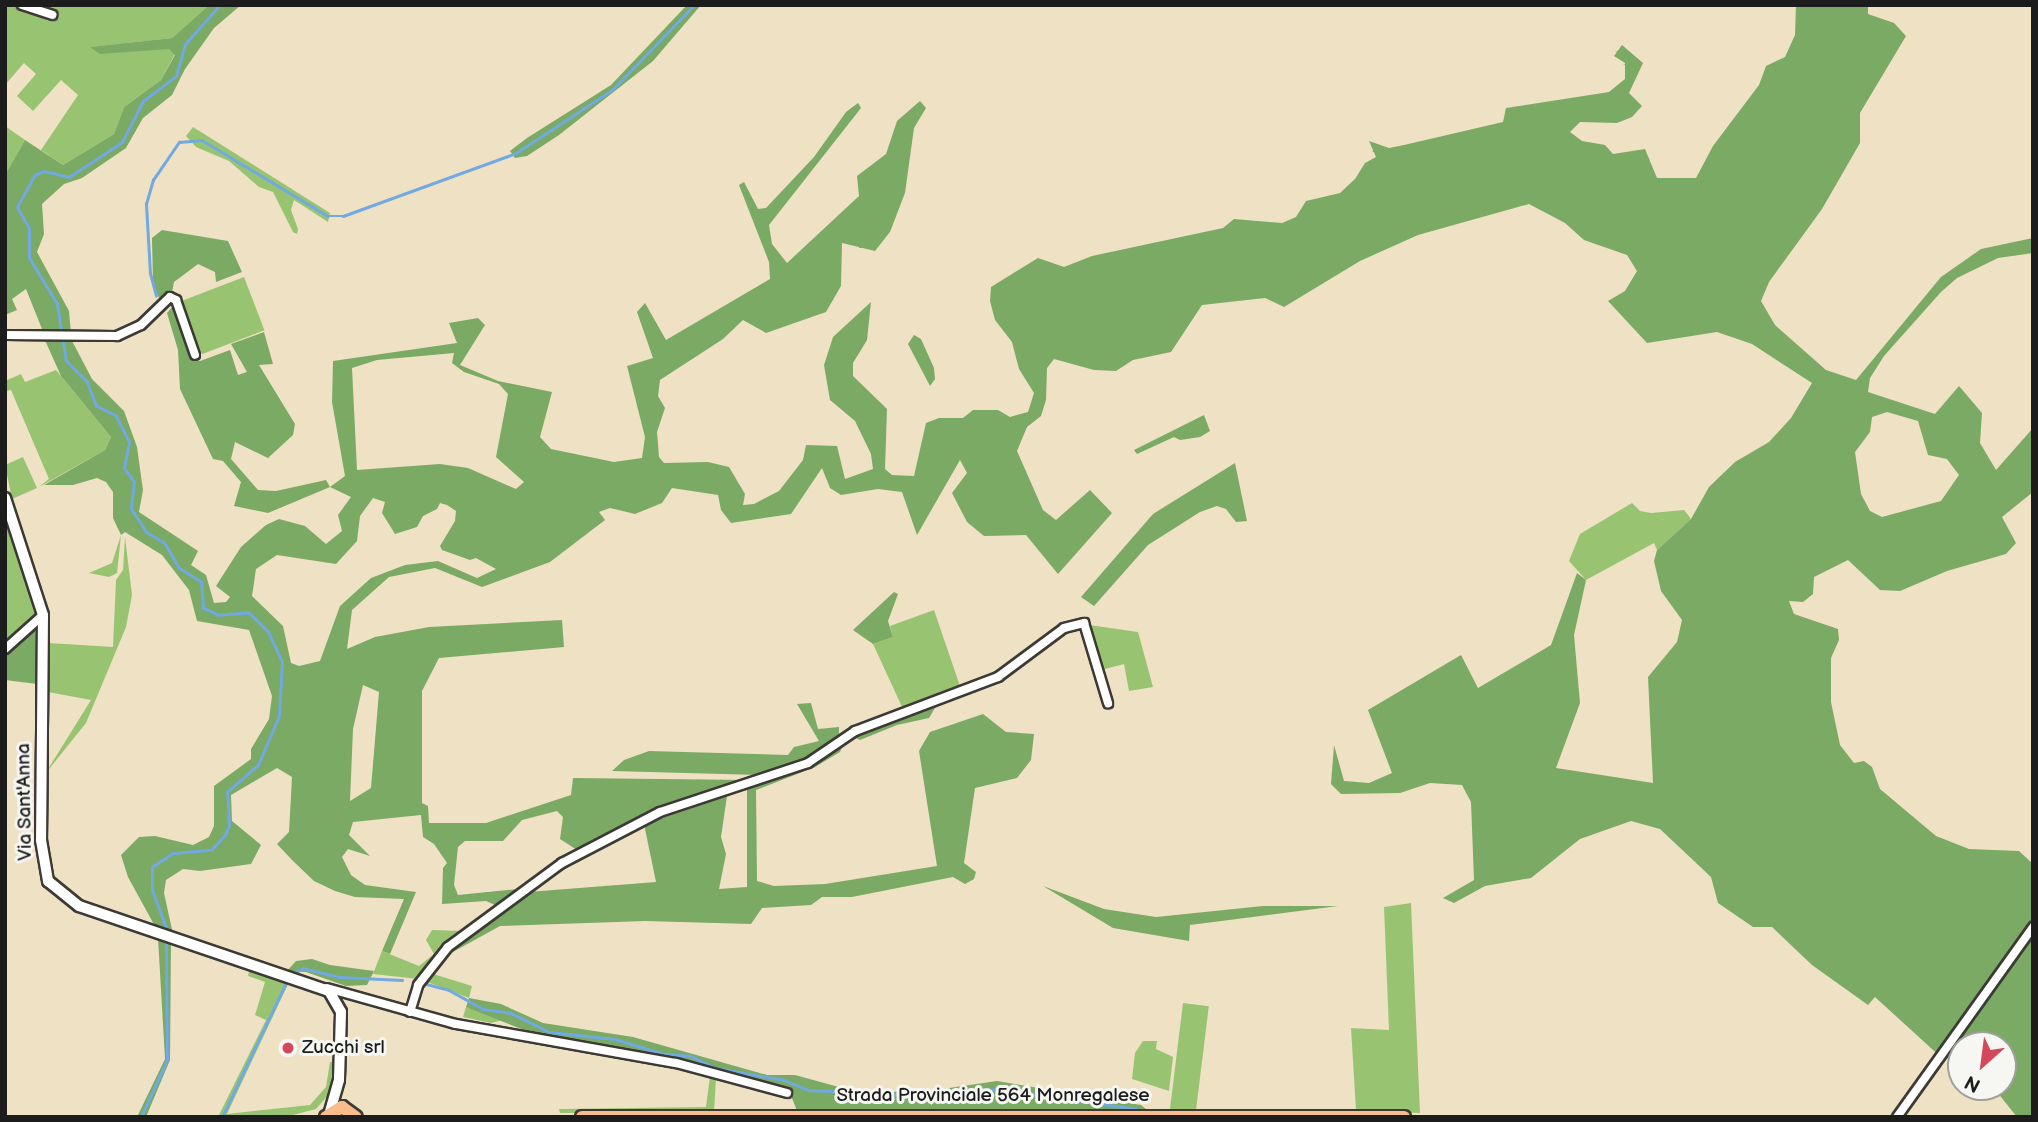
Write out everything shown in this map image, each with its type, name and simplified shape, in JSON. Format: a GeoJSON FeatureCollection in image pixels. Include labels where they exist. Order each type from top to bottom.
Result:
{"type":"FeatureCollection","features":[{"type":"Feature","properties":{"kind":"main road"},"geometry":{"type":"LineString","coordinates":[[325,1115],[352,1112],[370,1117]]}},
{"type":"Feature","properties":{"kind":"main road","name":"Strada Provinciale 564 Monregalese"},"geometry":{"type":"LineString","coordinates":[[582,1117],[1404,1117]]}},
{"type":"Feature","properties":{"kind":"street"},"geometry":{"type":"LineString","coordinates":[[22,5],[52,15]]}},
{"type":"Feature","properties":{"kind":"street"},"geometry":{"type":"LineString","coordinates":[[5,335],[124,334],[145,323],[170,297],[176,300],[195,355]]}},
{"type":"Feature","properties":{"kind":"street","name":"Via Sant'Anna"},"geometry":{"type":"LineString","coordinates":[[5,498],[43,615],[41,840],[45,874],[56,892],[73,904],[322,987]]}},
{"type":"Feature","properties":{"kind":"street"},"geometry":{"type":"LineString","coordinates":[[5,649],[43,615]]}},
{"type":"Feature","properties":{"kind":"street"},"geometry":{"type":"LineString","coordinates":[[410,1012],[422,978],[448,947],[562,863],[660,813],[808,763],[855,731],[999,677],[1065,628],[1084,623],[1108,703]]}},
{"type":"Feature","properties":{"kind":"street"},"geometry":{"type":"LineString","coordinates":[[1897,1117],[2033,927]]}},
{"type":"Feature","properties":{"kind":"street"},"geometry":{"type":"LineString","coordinates":[[322,987],[410,1012],[676,1063],[787,1093]]}},
{"type":"Feature","properties":{"kind":"street"},"geometry":{"type":"LineString","coordinates":[[322,987],[340,1008],[339,1080],[325,1115]]}},
{"type":"Feature","properties":{"kind":"street"},"geometry":{"type":"LineString","coordinates":[[339,1080],[352,1112]]}},
{"type":"Feature","properties":{"kind":"green space"},"geometry":{"type":"Polygon","coordinates":[[[5,5],[18,5],[48,21],[53,10],[32,5],[209,5],[172,38],[92,47],[170,49],[175,54],[161,80],[124,107],[114,134],[63,165],[41,150],[78,95],[61,80],[33,111],[17,96],[36,74],[24,63],[5,85],[5,5]]]}},
{"type":"Feature","properties":{"kind":"green space"},"geometry":{"type":"Polygon","coordinates":[[[209,5],[241,5],[214,28],[185,69],[172,95],[143,118],[126,148],[82,178],[64,184],[42,204],[44,234],[37,252],[69,311],[71,333],[44,334],[26,289],[12,299],[17,310],[5,315],[5,175],[25,140],[63,165],[114,134],[124,107],[161,80],[175,55],[169,49],[100,54],[90,47],[172,38],[209,5]]]}},
{"type":"Feature","properties":{"kind":"green space"},"geometry":{"type":"Polygon","coordinates":[[[687,5],[701,5],[653,61],[559,135],[527,156],[515,158],[510,151],[527,138],[611,85],[687,5]]]}},
{"type":"Feature","properties":{"kind":"green space"},"geometry":{"type":"Polygon","coordinates":[[[1796,5],[1868,5],[1868,14],[1894,23],[1906,36],[1860,113],[1860,143],[1822,209],[1769,282],[1761,301],[1775,325],[1826,370],[1856,380],[1941,277],[1981,249],[2033,238],[2033,253],[1998,258],[1957,278],[1941,292],[1884,356],[1870,378],[1868,392],[1935,414],[1959,386],[1982,413],[1980,443],[1996,470],[2033,428],[2033,492],[2002,517],[2016,543],[2006,554],[1947,571],[1900,591],[1880,590],[1848,560],[1814,577],[1813,594],[1803,602],[1789,601],[1794,614],[1838,629],[1839,640],[1831,658],[1831,702],[1840,745],[1854,763],[1864,761],[1872,767],[1880,789],[1936,836],[1969,849],[2019,851],[2033,864],[2033,922],[1961,1031],[1947,1031],[1947,1058],[1944,1060],[1875,997],[1868,1005],[1812,965],[1772,927],[1753,927],[1718,903],[1711,877],[1660,829],[1631,821],[1580,839],[1531,878],[1485,886],[1454,903],[1443,898],[1474,880],[1471,802],[1462,785],[1430,783],[1400,793],[1341,794],[1331,784],[1334,745],[1344,781],[1369,783],[1392,773],[1368,710],[1461,655],[1478,688],[1551,645],[1577,573],[1586,580],[1574,635],[1580,703],[1556,768],[1653,783],[1648,677],[1677,642],[1682,620],[1661,591],[1654,561],[1657,550],[1691,519],[1709,487],[1735,462],[1769,442],[1791,418],[1812,383],[1752,344],[1717,332],[1647,343],[1608,301],[1625,291],[1637,271],[1627,255],[1584,240],[1565,223],[1529,204],[1418,235],[1360,261],[1284,307],[1265,298],[1202,305],[1171,352],[1133,360],[1116,371],[1094,370],[1054,359],[1047,368],[1046,400],[1041,416],[1027,427],[1017,451],[1043,510],[1056,520],[1090,490],[1112,513],[1058,574],[1026,535],[984,536],[967,522],[952,493],[967,473],[960,460],[917,535],[902,492],[878,489],[841,495],[830,488],[822,468],[791,514],[731,523],[721,510],[718,495],[672,488],[662,503],[635,514],[610,508],[599,512],[605,520],[550,562],[482,587],[435,568],[389,577],[352,610],[347,649],[375,637],[429,627],[562,620],[564,647],[439,658],[422,691],[422,803],[428,806],[429,823],[486,823],[571,795],[573,778],[749,780],[654,811],[577,850],[560,839],[563,817],[557,811],[522,820],[503,841],[465,841],[458,847],[454,885],[458,895],[518,889],[495,905],[486,901],[442,904],[443,868],[447,863],[434,844],[423,837],[421,815],[353,822],[349,835],[370,856],[348,849],[342,857],[351,875],[365,885],[416,892],[390,954],[382,951],[404,899],[355,897],[335,891],[314,881],[292,860],[277,844],[289,832],[292,777],[277,768],[231,795],[232,821],[261,845],[251,864],[200,871],[183,869],[166,880],[164,893],[173,934],[157,930],[128,877],[121,855],[139,837],[155,836],[193,845],[209,837],[214,826],[214,786],[251,759],[251,749],[269,719],[272,696],[249,630],[197,621],[189,590],[162,555],[125,532],[121,535],[113,518],[113,492],[106,482],[97,478],[73,485],[44,485],[105,450],[111,437],[61,376],[44,338],[71,339],[92,379],[124,411],[137,447],[143,490],[139,512],[198,551],[191,565],[206,575],[214,603],[226,602],[230,597],[216,586],[241,547],[266,525],[279,519],[305,526],[326,544],[342,531],[338,515],[351,497],[330,487],[345,476],[332,402],[333,361],[457,343],[449,323],[478,318],[485,325],[460,365],[498,381],[552,392],[540,437],[551,449],[614,462],[642,458],[645,437],[627,366],[653,358],[637,312],[645,303],[666,340],[770,279],[769,262],[739,185],[744,182],[758,209],[766,208],[814,157],[846,112],[858,103],[861,108],[769,225],[772,244],[787,263],[859,196],[857,176],[886,154],[897,121],[920,101],[926,108],[914,128],[905,193],[890,232],[875,251],[842,243],[841,286],[826,312],[766,333],[743,320],[723,339],[660,380],[658,396],[665,408],[657,432],[659,457],[664,463],[708,462],[729,467],[745,494],[743,505],[754,504],[779,491],[803,460],[806,445],[837,446],[845,479],[873,469],[871,454],[855,421],[830,400],[824,365],[833,337],[871,302],[867,340],[853,363],[853,376],[887,409],[885,469],[892,475],[914,476],[926,423],[939,418],[963,418],[973,410],[998,410],[1010,417],[1028,412],[1034,393],[1019,369],[1012,342],[995,320],[990,301],[991,287],[1038,258],[1064,267],[1092,256],[1223,228],[1234,219],[1282,223],[1296,217],[1306,201],[1340,193],[1355,179],[1365,163],[1376,157],[1369,141],[1389,148],[1404,145],[1503,122],[1506,108],[1609,92],[1625,79],[1625,63],[1614,56],[1622,45],[1643,63],[1629,93],[1642,106],[1632,117],[1617,123],[1580,122],[1570,132],[1582,141],[1605,145],[1613,154],[1645,149],[1657,178],[1696,178],[1713,146],[1759,85],[1766,66],[1785,57],[1795,35],[1796,5]],[[454,353],[377,360],[352,368],[357,470],[440,464],[468,468],[516,489],[524,482],[496,457],[508,394],[499,384],[464,372],[452,363],[454,353]],[[1887,412],[1872,417],[1870,432],[1855,452],[1861,494],[1870,511],[1882,517],[1941,501],[1959,475],[1947,459],[1928,455],[1918,421],[1887,412]],[[373,498],[360,516],[357,541],[336,564],[277,555],[256,569],[252,596],[283,626],[291,663],[299,666],[320,661],[340,606],[371,578],[405,565],[438,561],[477,578],[496,569],[476,558],[470,560],[442,550],[440,546],[455,521],[456,511],[447,505],[440,503],[437,509],[423,516],[417,527],[395,534],[382,513],[385,502],[373,498]],[[363,685],[353,729],[350,801],[371,788],[379,692],[363,685]]]}},
{"type":"Feature","properties":{"kind":"green space"},"geometry":{"type":"Polygon","coordinates":[[[5,126],[25,140],[5,175],[5,126]]]}},
{"type":"Feature","properties":{"kind":"green space"},"geometry":{"type":"Polygon","coordinates":[[[193,127],[330,213],[328,222],[294,200],[291,210],[298,229],[297,234],[293,232],[273,192],[259,187],[229,161],[196,147],[186,136],[193,127]]]}},
{"type":"Feature","properties":{"kind":"green space"},"geometry":{"type":"Polygon","coordinates":[[[162,230],[228,241],[242,272],[216,282],[215,272],[198,264],[174,282],[172,293],[159,298],[153,284],[152,238],[162,230]]]}},
{"type":"Feature","properties":{"kind":"green space"},"geometry":{"type":"Polygon","coordinates":[[[244,277],[264,330],[202,354],[181,301],[244,277]]]}},
{"type":"Feature","properties":{"kind":"green space"},"geometry":{"type":"Polygon","coordinates":[[[174,305],[193,358],[200,361],[230,350],[238,375],[247,372],[231,344],[264,332],[273,364],[259,365],[295,424],[293,435],[268,458],[235,442],[231,459],[258,490],[276,491],[326,480],[330,487],[268,513],[234,506],[241,482],[223,461],[213,459],[180,389],[178,350],[167,313],[174,305]]]}},
{"type":"Feature","properties":{"kind":"green space"},"geometry":{"type":"Polygon","coordinates":[[[914,335],[921,339],[934,368],[935,379],[930,386],[908,344],[914,335]]]}},
{"type":"Feature","properties":{"kind":"green space"},"geometry":{"type":"Polygon","coordinates":[[[56,370],[111,437],[105,450],[39,487],[49,479],[11,390],[5,391],[5,381],[21,374],[25,382],[56,370]]]}},
{"type":"Feature","properties":{"kind":"green space"},"geometry":{"type":"Polygon","coordinates":[[[1204,415],[1210,431],[1200,437],[1180,440],[1174,437],[1137,454],[1134,450],[1204,415]]]}},
{"type":"Feature","properties":{"kind":"green space"},"geometry":{"type":"Polygon","coordinates":[[[23,457],[37,488],[12,499],[5,465],[23,457]]]}},
{"type":"Feature","properties":{"kind":"green space"},"geometry":{"type":"Polygon","coordinates":[[[1235,463],[1247,521],[1236,522],[1226,509],[1217,506],[1200,512],[1148,545],[1094,606],[1081,597],[1153,514],[1235,463]]]}},
{"type":"Feature","properties":{"kind":"green space"},"geometry":{"type":"Polygon","coordinates":[[[1632,503],[1640,511],[1651,513],[1684,510],[1691,519],[1657,550],[1654,543],[1586,580],[1569,561],[1580,534],[1632,503]]]}},
{"type":"Feature","properties":{"kind":"green space"},"geometry":{"type":"Polygon","coordinates":[[[5,509],[37,613],[5,644],[5,509]]]}},
{"type":"Feature","properties":{"kind":"green space"},"geometry":{"type":"Polygon","coordinates":[[[121,535],[117,573],[109,577],[89,573],[112,563],[121,535]]]}},
{"type":"Feature","properties":{"kind":"green space"},"geometry":{"type":"Polygon","coordinates":[[[125,537],[132,595],[126,627],[86,723],[45,774],[91,700],[48,692],[49,643],[113,647],[116,580],[123,570],[125,537]]]}},
{"type":"Feature","properties":{"kind":"green space"},"geometry":{"type":"Polygon","coordinates":[[[894,592],[898,594],[888,621],[893,637],[873,644],[853,630],[894,592]]]}},
{"type":"Feature","properties":{"kind":"green space"},"geometry":{"type":"Polygon","coordinates":[[[934,610],[961,689],[903,709],[873,644],[893,637],[890,626],[934,610]]]}},
{"type":"Feature","properties":{"kind":"green space"},"geometry":{"type":"Polygon","coordinates":[[[38,622],[37,684],[5,680],[5,654],[38,622]]]}},
{"type":"Feature","properties":{"kind":"green space"},"geometry":{"type":"Polygon","coordinates":[[[1089,625],[1138,632],[1153,687],[1129,691],[1124,664],[1101,670],[1089,625]]]}},
{"type":"Feature","properties":{"kind":"green space"},"geometry":{"type":"Polygon","coordinates":[[[811,703],[818,729],[839,727],[839,735],[820,751],[790,765],[760,775],[612,771],[624,760],[649,751],[788,755],[794,747],[819,741],[797,704],[811,703]]]}},
{"type":"Feature","properties":{"kind":"green space"},"geometry":{"type":"Polygon","coordinates":[[[938,703],[929,718],[897,725],[860,740],[854,737],[938,703]]]}},
{"type":"Feature","properties":{"kind":"green space"},"geometry":{"type":"Polygon","coordinates":[[[983,714],[1006,732],[1034,734],[1031,760],[1017,778],[975,788],[964,863],[976,872],[974,879],[965,884],[953,877],[852,897],[822,897],[811,905],[762,908],[751,924],[645,921],[500,926],[442,958],[528,892],[656,882],[644,824],[727,796],[721,837],[726,854],[719,889],[747,887],[747,789],[800,770],[844,743],[840,752],[815,767],[756,790],[757,881],[774,886],[825,884],[937,866],[919,751],[930,732],[983,714]]]}},
{"type":"Feature","properties":{"kind":"green space"},"geometry":{"type":"Polygon","coordinates":[[[1043,886],[1104,909],[1156,917],[1263,906],[1338,906],[1190,925],[1189,941],[1113,928],[1043,886]]]}},
{"type":"Feature","properties":{"kind":"green space"},"geometry":{"type":"Polygon","coordinates":[[[1411,903],[1420,1113],[1356,1110],[1351,1028],[1389,1030],[1384,907],[1411,903]]]}},
{"type":"Feature","properties":{"kind":"green space"},"geometry":{"type":"Polygon","coordinates":[[[432,930],[462,931],[418,979],[373,974],[382,951],[419,966],[434,954],[426,940],[432,930]]]}},
{"type":"Feature","properties":{"kind":"green space"},"geometry":{"type":"Polygon","coordinates":[[[2033,934],[2033,1117],[2017,1117],[2004,1101],[2017,1101],[2017,1031],[1962,1031],[2033,934]]]}},
{"type":"Feature","properties":{"kind":"green space"},"geometry":{"type":"Polygon","coordinates":[[[158,938],[171,942],[170,1060],[146,1117],[137,1117],[165,1059],[158,938]]]}},
{"type":"Feature","properties":{"kind":"green space"},"geometry":{"type":"Polygon","coordinates":[[[312,959],[330,965],[374,971],[367,985],[346,986],[306,972],[287,971],[296,961],[312,959]]]}},
{"type":"Feature","properties":{"kind":"green space"},"geometry":{"type":"Polygon","coordinates":[[[250,967],[290,980],[227,1114],[310,1105],[326,1087],[330,1062],[336,1062],[330,1093],[316,1109],[289,1116],[219,1115],[266,1020],[255,1015],[265,982],[248,976],[250,967]]]}},
{"type":"Feature","properties":{"kind":"green space"},"geometry":{"type":"Polygon","coordinates":[[[430,973],[472,986],[469,998],[425,981],[430,973]]]}},
{"type":"Feature","properties":{"kind":"green space"},"geometry":{"type":"Polygon","coordinates":[[[469,998],[501,1004],[543,1023],[633,1037],[767,1075],[795,1075],[846,1089],[915,1093],[997,1081],[1141,1105],[1147,1110],[797,1111],[789,1090],[689,1063],[529,1032],[466,1007],[469,998]]]}},
{"type":"Feature","properties":{"kind":"green space"},"geometry":{"type":"Polygon","coordinates":[[[1183,1003],[1209,1006],[1196,1112],[1170,1109],[1183,1003]]]}},
{"type":"Feature","properties":{"kind":"green space"},"geometry":{"type":"Polygon","coordinates":[[[466,1007],[503,1020],[491,1023],[463,1017],[466,1007]]]}},
{"type":"Feature","properties":{"kind":"green space"},"geometry":{"type":"Polygon","coordinates":[[[1143,1041],[1157,1041],[1156,1049],[1173,1057],[1169,1091],[1132,1079],[1135,1053],[1143,1041]]]}},
{"type":"Feature","properties":{"kind":"green space"},"geometry":{"type":"Polygon","coordinates":[[[710,1076],[716,1078],[714,1112],[560,1113],[559,1109],[706,1107],[710,1076]]]}},
{"type":"Feature","properties":{"kind":"waterway"},"geometry":{"type":"LineString","coordinates":[[167,931],[152,890],[152,867],[173,853],[211,850],[225,835],[229,826],[227,792],[258,765],[279,716],[282,662],[268,632],[249,613],[218,615],[203,608],[201,582],[179,568],[164,543],[146,532],[131,509],[134,482],[124,468],[129,442],[116,416],[96,406],[87,382],[66,361],[57,304],[29,258],[29,228],[17,207],[35,175],[44,171],[69,177],[122,142],[143,101],[176,76],[185,44],[220,5]]}},
{"type":"Feature","properties":{"kind":"waterway"},"geometry":{"type":"LineString","coordinates":[[156,296],[150,274],[146,204],[153,180],[179,142],[202,140],[328,216],[343,216],[516,153],[612,90],[694,5]]}},
{"type":"Feature","properties":{"kind":"waterway"},"geometry":{"type":"LineString","coordinates":[[141,1117],[167,1060],[166,938]]}},
{"type":"Feature","properties":{"kind":"waterway"},"geometry":{"type":"LineString","coordinates":[[291,975],[303,968],[340,977],[402,980]]}},
{"type":"Feature","properties":{"kind":"waterway"},"geometry":{"type":"LineString","coordinates":[[222,1117],[287,981]]}},
{"type":"Feature","properties":{"kind":"waterway"},"geometry":{"type":"LineString","coordinates":[[423,983],[449,990],[483,1009],[511,1013],[550,1032],[615,1039],[664,1054],[690,1056],[716,1068],[784,1080],[809,1090],[922,1095],[999,1089],[1137,1109]]}},
{"type":"Feature","properties":{"kind":"place","name":"Zucchi srl"},"geometry":{"type":"Point","coordinates":[288,1048]}}]}
